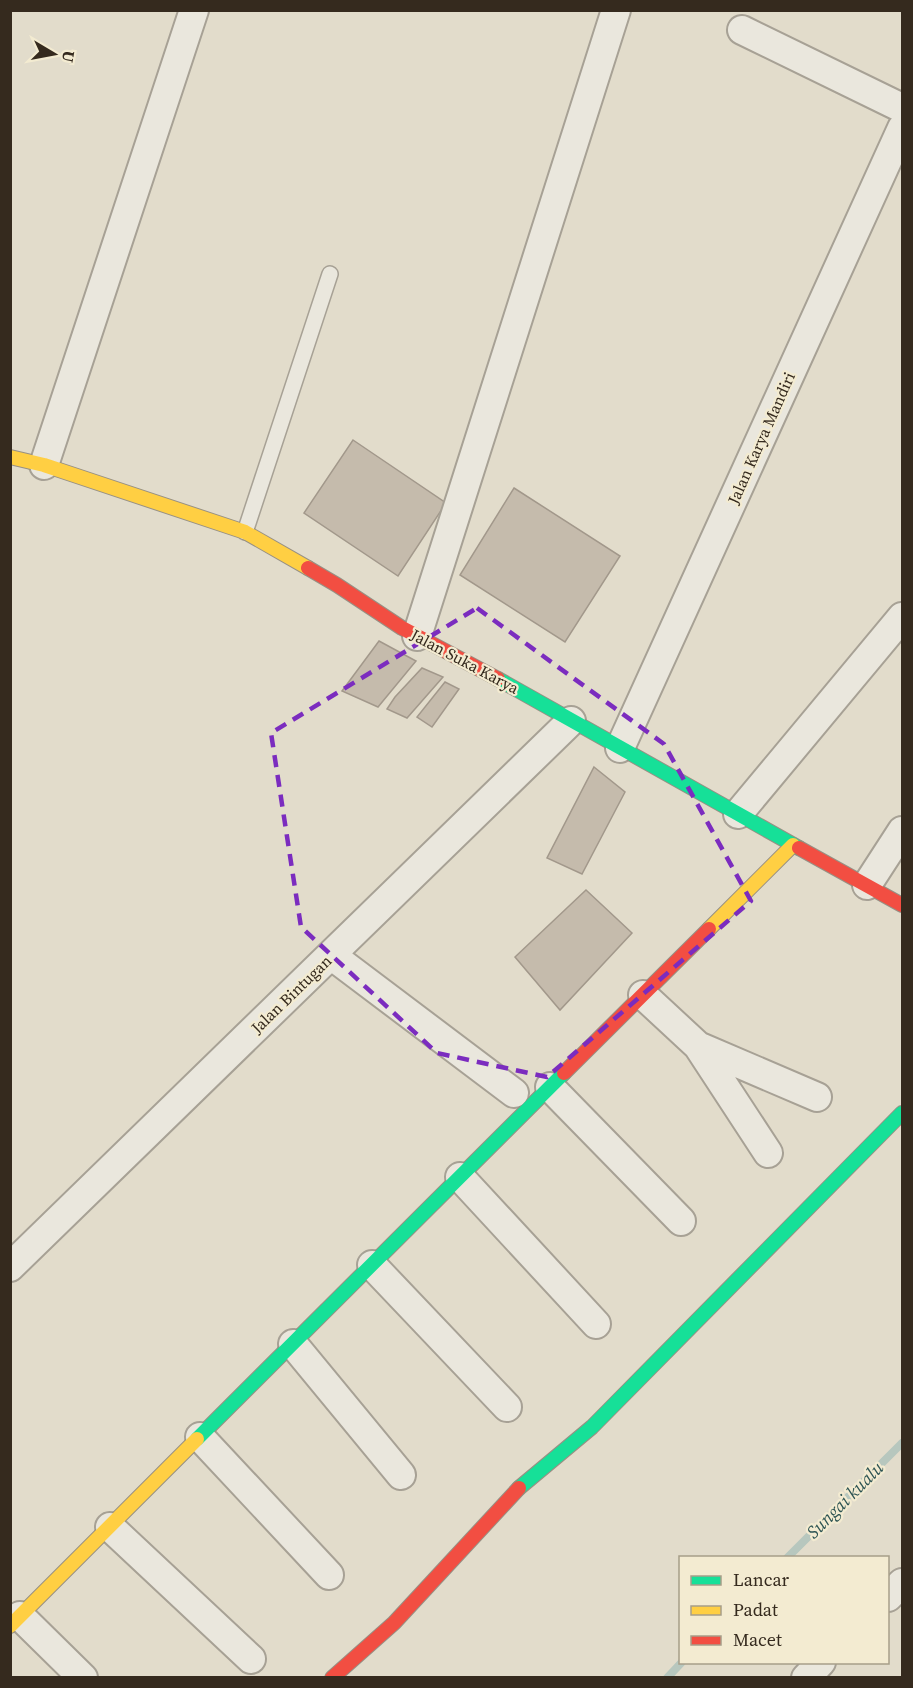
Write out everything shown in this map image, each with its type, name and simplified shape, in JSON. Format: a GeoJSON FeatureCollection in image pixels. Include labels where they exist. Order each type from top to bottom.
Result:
{"type":"FeatureCollection","features":[{"type":"Feature","properties":{"kind":"street"},"geometry":{"type":"LineString","coordinates":[[45,465],[194,10]]}},
{"type":"Feature","properties":{"kind":"street"},"geometry":{"type":"LineString","coordinates":[[417,636],[616,10]]}},
{"type":"Feature","properties":{"kind":"street"},"geometry":{"type":"LineString","coordinates":[[742,30],[903,108]]}},
{"type":"Feature","properties":{"kind":"street","name":"Jalan Karya Mandiri"},"geometry":{"type":"LineString","coordinates":[[620,748],[903,128]]}},
{"type":"Feature","properties":{"kind":"street","name":"Jalan Suka Karya"},"geometry":{"type":"LineString","coordinates":[[10,457],[45,465],[245,532],[337,585],[402,628],[506,683],[738,814],[793,844],[872,878],[903,905]]}},
{"type":"Feature","properties":{"kind":"street"},"geometry":{"type":"LineString","coordinates":[[738,814],[903,617]]}},
{"type":"Feature","properties":{"kind":"street","name":"Jalan Bintugan"},"geometry":{"type":"LineString","coordinates":[[10,1267],[571,721]]}},
{"type":"Feature","properties":{"kind":"street"},"geometry":{"type":"LineString","coordinates":[[872,878],[903,831]]}},
{"type":"Feature","properties":{"kind":"street"},"geometry":{"type":"LineString","coordinates":[[83,1677],[15,1621],[793,844]]}},
{"type":"Feature","properties":{"kind":"street"},"geometry":{"type":"LineString","coordinates":[[330,955],[514,1093]]}},
{"type":"Feature","properties":{"kind":"street"},"geometry":{"type":"LineString","coordinates":[[643,995],[698,1046],[768,1153]]}},
{"type":"Feature","properties":{"kind":"street"},"geometry":{"type":"LineString","coordinates":[[698,1046],[817,1097]]}},
{"type":"Feature","properties":{"kind":"street"},"geometry":{"type":"LineString","coordinates":[[550,1087],[681,1221]]}},
{"type":"Feature","properties":{"kind":"street"},"geometry":{"type":"LineString","coordinates":[[332,1677],[394,1623],[525,1482],[592,1427],[903,1113]]}},
{"type":"Feature","properties":{"kind":"street"},"geometry":{"type":"LineString","coordinates":[[460,1177],[596,1324]]}},
{"type":"Feature","properties":{"kind":"street"},"geometry":{"type":"LineString","coordinates":[[372,1265],[507,1407]]}},
{"type":"Feature","properties":{"kind":"street"},"geometry":{"type":"LineString","coordinates":[[293,1344],[401,1475]]}},
{"type":"Feature","properties":{"kind":"street"},"geometry":{"type":"LineString","coordinates":[[200,1437],[329,1575]]}},
{"type":"Feature","properties":{"kind":"street"},"geometry":{"type":"LineString","coordinates":[[110,1527],[251,1659]]}},
{"type":"Feature","properties":{"kind":"street"},"geometry":{"type":"LineString","coordinates":[[889,1596],[903,1583]]}},
{"type":"Feature","properties":{"kind":"street"},"geometry":{"type":"LineString","coordinates":[[806,1677],[819,1664]]}},
{"type":"Feature","properties":{"kind":"lane"},"geometry":{"type":"LineString","coordinates":[[245,532],[330,274]]}},
{"type":"Feature","properties":{"kind":"highlighted area"},"geometry":{"type":"Polygon","coordinates":[[[477,608],[664,744],[751,901],[547,1077],[437,1053],[301,927],[271,733],[477,608]]]}},
{"type":"Feature","properties":{"kind":"building"},"geometry":{"type":"Polygon","coordinates":[[[353,440],[446,503],[398,576],[304,513],[353,440]]]}},
{"type":"Feature","properties":{"kind":"building"},"geometry":{"type":"Polygon","coordinates":[[[514,488],[620,556],[565,642],[460,575],[514,488]]]}},
{"type":"Feature","properties":{"kind":"building"},"geometry":{"type":"Polygon","coordinates":[[[379,641],[416,661],[378,707],[342,691],[379,641]]]}},
{"type":"Feature","properties":{"kind":"building"},"geometry":{"type":"Polygon","coordinates":[[[422,668],[443,677],[407,718],[387,709],[395,697],[422,668]]]}},
{"type":"Feature","properties":{"kind":"building"},"geometry":{"type":"Polygon","coordinates":[[[445,682],[459,689],[432,727],[417,717],[445,682]]]}},
{"type":"Feature","properties":{"kind":"building"},"geometry":{"type":"Polygon","coordinates":[[[594,767],[625,792],[582,874],[547,858],[594,767]]]}},
{"type":"Feature","properties":{"kind":"building"},"geometry":{"type":"Polygon","coordinates":[[[586,890],[632,933],[560,1010],[515,957],[586,890]]]}},
{"type":"Feature","properties":{"kind":"waterway","name":"Sungai kualu"},"geometry":{"type":"LineString","coordinates":[[789,1556],[902,1443]]}},
{"type":"Feature","properties":{"kind":"waterway","name":"Sungai kualu"},"geometry":{"type":"LineString","coordinates":[[667,1678],[680,1664]]}},
{"type":"Feature","properties":{"kind":"traffic: fast"},"geometry":{"type":"LineString","coordinates":[[498,679],[799,848]]}},
{"type":"Feature","properties":{"kind":"traffic: fast"},"geometry":{"type":"LineString","coordinates":[[197,1439],[564,1073]]}},
{"type":"Feature","properties":{"kind":"traffic: fast"},"geometry":{"type":"LineString","coordinates":[[519,1488],[592,1427],[902,1113]]}},
{"type":"Feature","properties":{"kind":"traffic: slow"},"geometry":{"type":"LineString","coordinates":[[10,457],[44,465],[245,532],[308,568]]}},
{"type":"Feature","properties":{"kind":"traffic: slow"},"geometry":{"type":"LineString","coordinates":[[709,929],[793,845]]}},
{"type":"Feature","properties":{"kind":"traffic: slow"},"geometry":{"type":"LineString","coordinates":[[10,1626],[197,1439]]}},
{"type":"Feature","properties":{"kind":"traffic: jam"},"geometry":{"type":"LineString","coordinates":[[308,568],[402,628],[498,679]]}},
{"type":"Feature","properties":{"kind":"traffic: jam"},"geometry":{"type":"LineString","coordinates":[[799,848],[902,905]]}},
{"type":"Feature","properties":{"kind":"traffic: jam"},"geometry":{"type":"LineString","coordinates":[[564,1073],[709,929]]}},
{"type":"Feature","properties":{"kind":"traffic: jam"},"geometry":{"type":"LineString","coordinates":[[332,1678],[394,1623],[519,1488]]}}]}
